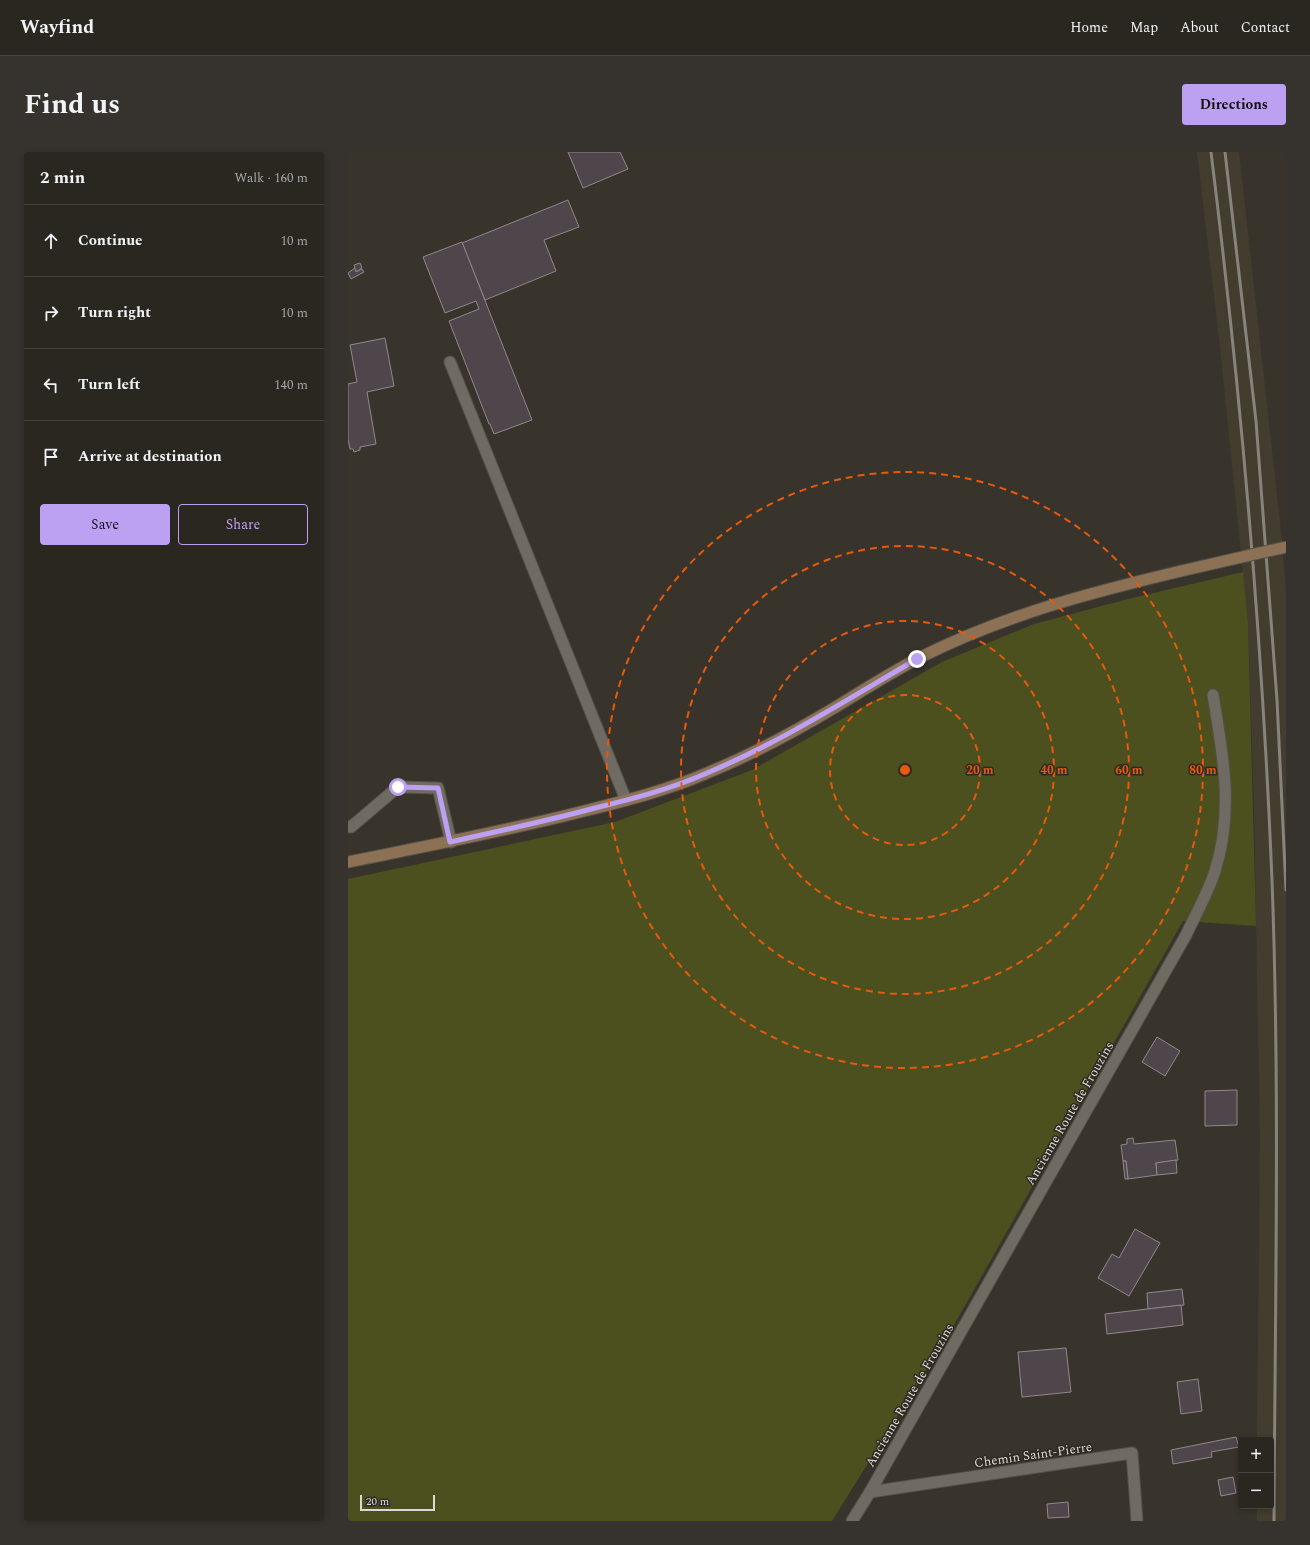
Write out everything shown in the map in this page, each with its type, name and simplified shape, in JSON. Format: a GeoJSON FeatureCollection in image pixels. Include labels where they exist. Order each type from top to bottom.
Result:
{"type":"FeatureCollection","features":[{"type":"Feature","properties":{"kind":"main road"},"geometry":{"type":"LineString","coordinates":[[348,862],[450,842],[558,818],[626,800],[706,774],[760,749],[833,709],[917,659],[982,628],[1103,589],[1286,547]]}},
{"type":"Feature","properties":{"kind":"street"},"geometry":{"type":"LineString","coordinates":[[450,362],[626,800]]}},
{"type":"Feature","properties":{"kind":"street","name":"Ancienne Route de Frouzins"},"geometry":{"type":"LineString","coordinates":[[852,1521],[870,1492],[1186,935],[1205,896],[1221,854],[1226,822],[1224,760],[1213,695]]}},
{"type":"Feature","properties":{"kind":"street"},"geometry":{"type":"LineString","coordinates":[[348,827],[351,827],[398,787],[438,788],[450,842]]}},
{"type":"Feature","properties":{"kind":"street","name":"Chemin Saint-Pierre"},"geometry":{"type":"LineString","coordinates":[[870,1492],[1132,1453],[1137,1521]]}},
{"type":"Feature","properties":{"kind":"shaded area"},"geometry":{"type":"Polygon","coordinates":[[[1197,152],[1239,152],[1286,589],[1286,1521],[1257,1521],[1257,1509],[1274,1509],[1274,1437],[1257,1437],[1260,1136],[1254,811],[1248,622],[1220,347],[1197,152]]]}},
{"type":"Feature","properties":{"kind":"green space"},"geometry":{"type":"Polygon","coordinates":[[[1243,572],[1248,622],[1256,926],[1183,921],[954,1325],[832,1521],[348,1521],[348,879],[615,822],[752,770],[942,662],[1034,624],[1128,599],[1243,572]]]}},
{"type":"Feature","properties":{"kind":"building"},"geometry":{"type":"Polygon","coordinates":[[[568,152],[620,152],[628,169],[583,188],[568,152]]]}},
{"type":"Feature","properties":{"kind":"building"},"geometry":{"type":"Polygon","coordinates":[[[568,200],[579,227],[544,240],[556,271],[485,300],[462,243],[568,200]]]}},
{"type":"Feature","properties":{"kind":"building"},"geometry":{"type":"Polygon","coordinates":[[[462,242],[532,420],[494,434],[449,321],[479,309],[476,301],[445,313],[423,257],[462,242]]]}},
{"type":"Feature","properties":{"kind":"building"},"geometry":{"type":"Polygon","coordinates":[[[360,263],[362,268],[356,272],[354,265],[360,263]]]}},
{"type":"Feature","properties":{"kind":"building"},"geometry":{"type":"Polygon","coordinates":[[[355,268],[356,272],[362,269],[364,272],[351,279],[348,273],[355,268]]]}},
{"type":"Feature","properties":{"kind":"building"},"geometry":{"type":"Polygon","coordinates":[[[385,338],[394,386],[367,392],[376,444],[360,447],[360,450],[354,452],[353,449],[350,449],[348,439],[348,384],[357,382],[350,345],[385,338]]]}},
{"type":"Feature","properties":{"kind":"building"},"geometry":{"type":"Polygon","coordinates":[[[1157,1037],[1180,1051],[1165,1076],[1142,1062],[1157,1037]]]}},
{"type":"Feature","properties":{"kind":"building"},"geometry":{"type":"Polygon","coordinates":[[[1237,1090],[1237,1125],[1205,1126],[1205,1091],[1237,1090]]]}},
{"type":"Feature","properties":{"kind":"building"},"geometry":{"type":"Polygon","coordinates":[[[1133,1138],[1134,1144],[1175,1140],[1178,1160],[1156,1163],[1157,1175],[1128,1179],[1126,1161],[1123,1161],[1121,1145],[1127,1144],[1127,1139],[1133,1138]]]}},
{"type":"Feature","properties":{"kind":"building"},"geometry":{"type":"Polygon","coordinates":[[[1176,1160],[1177,1173],[1157,1175],[1156,1163],[1176,1160]]]}},
{"type":"Feature","properties":{"kind":"building"},"geometry":{"type":"Polygon","coordinates":[[[1123,1161],[1126,1161],[1128,1179],[1125,1179],[1123,1161]]]}},
{"type":"Feature","properties":{"kind":"building"},"geometry":{"type":"Polygon","coordinates":[[[1135,1229],[1160,1243],[1129,1296],[1098,1278],[1112,1254],[1119,1258],[1135,1229]]]}},
{"type":"Feature","properties":{"kind":"building"},"geometry":{"type":"Polygon","coordinates":[[[1182,1289],[1184,1305],[1148,1309],[1147,1293],[1182,1289]]]}},
{"type":"Feature","properties":{"kind":"building"},"geometry":{"type":"Polygon","coordinates":[[[1181,1305],[1183,1325],[1107,1334],[1105,1314],[1181,1305]]]}},
{"type":"Feature","properties":{"kind":"building"},"geometry":{"type":"Polygon","coordinates":[[[1066,1348],[1071,1392],[1022,1397],[1018,1352],[1066,1348]]]}},
{"type":"Feature","properties":{"kind":"building"},"geometry":{"type":"Polygon","coordinates":[[[1198,1379],[1202,1411],[1181,1414],[1177,1382],[1198,1379]]]}},
{"type":"Feature","properties":{"kind":"building"},"geometry":{"type":"Polygon","coordinates":[[[1236,1437],[1238,1444],[1238,1447],[1211,1452],[1212,1457],[1173,1464],[1171,1450],[1236,1437]]]}},
{"type":"Feature","properties":{"kind":"building"},"geometry":{"type":"Polygon","coordinates":[[[1233,1477],[1236,1493],[1221,1496],[1218,1480],[1233,1477]]]}},
{"type":"Feature","properties":{"kind":"building"},"geometry":{"type":"Polygon","coordinates":[[[1068,1502],[1069,1517],[1048,1518],[1047,1504],[1068,1502]]]}},
{"type":"Feature","properties":{"kind":"railway"},"geometry":{"type":"LineString","coordinates":[[1211,152],[1241,424],[1256,606],[1268,789],[1276,1040],[1274,1521]]}},
{"type":"Feature","properties":{"kind":"railway"},"geometry":{"type":"LineString","coordinates":[[1225,152],[1256,421],[1277,700],[1286,890]]}},
{"type":"Feature","properties":{"kind":"route"},"geometry":{"type":"LineString","coordinates":[[398,787],[438,788],[450,842],[566,816],[670,787],[706,774],[760,749],[794,731],[917,659]]}}]}
